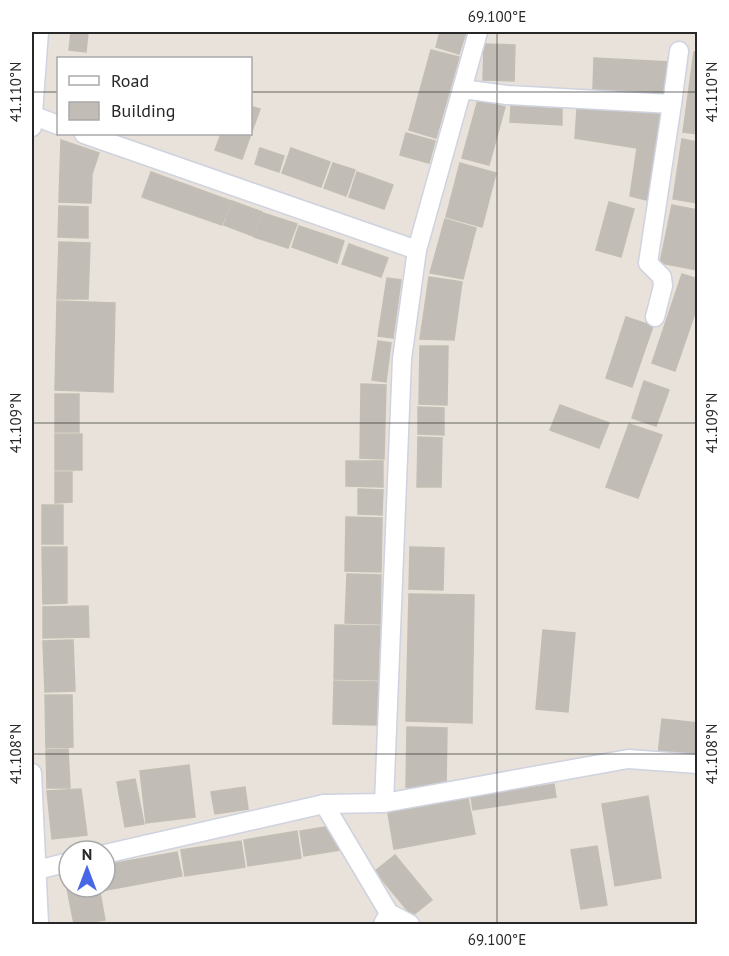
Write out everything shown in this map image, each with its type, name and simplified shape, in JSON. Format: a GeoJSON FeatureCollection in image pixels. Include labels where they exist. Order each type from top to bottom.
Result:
{"type":"FeatureCollection","features":[{"type":"Feature","properties":{"kind":"street"},"geometry":{"type":"LineString","coordinates":[[39,32],[32,121],[57,125]]}},
{"type":"Feature","properties":{"kind":"street"},"geometry":{"type":"LineString","coordinates":[[384,803],[402,359],[417,250],[478,32]]}},
{"type":"Feature","properties":{"kind":"street"},"geometry":{"type":"LineString","coordinates":[[655,317],[663,286],[662,278],[648,263],[679,51]]}},
{"type":"Feature","properties":{"kind":"street"},"geometry":{"type":"LineString","coordinates":[[462,89],[507,95],[672,104]]}},
{"type":"Feature","properties":{"kind":"street"},"geometry":{"type":"LineString","coordinates":[[87,135],[417,250]]}},
{"type":"Feature","properties":{"kind":"street"},"geometry":{"type":"LineString","coordinates":[[117,851],[324,804],[384,803],[628,759],[698,764]]}},
{"type":"Feature","properties":{"kind":"street"},"geometry":{"type":"LineString","coordinates":[[32,773],[34,869],[39,924]]}},
{"type":"Feature","properties":{"kind":"street"},"geometry":{"type":"LineString","coordinates":[[324,804],[386,919],[410,924]]}},
{"type":"Feature","properties":{"kind":"street"},"geometry":{"type":"LineString","coordinates":[[34,869],[57,864]]}},
{"type":"Feature","properties":{"kind":"building"},"geometry":{"type":"Polygon","coordinates":[[[71,32],[88,32],[86,52],[69,50],[71,32]]]}},
{"type":"Feature","properties":{"kind":"building"},"geometry":{"type":"Polygon","coordinates":[[[440,32],[466,32],[459,54],[436,47],[440,32]]]}},
{"type":"Feature","properties":{"kind":"building"},"geometry":{"type":"Polygon","coordinates":[[[484,44],[515,45],[514,81],[483,80],[484,44]]]}},
{"type":"Feature","properties":{"kind":"building"},"geometry":{"type":"Polygon","coordinates":[[[431,50],[459,57],[436,138],[409,130],[431,50]]]}},
{"type":"Feature","properties":{"kind":"building"},"geometry":{"type":"Polygon","coordinates":[[[694,52],[698,53],[698,134],[683,132],[694,52]]]}},
{"type":"Feature","properties":{"kind":"building"},"geometry":{"type":"Polygon","coordinates":[[[594,58],[670,62],[669,93],[593,89],[594,58]]]}},
{"type":"Feature","properties":{"kind":"building"},"geometry":{"type":"Polygon","coordinates":[[[478,100],[505,107],[489,165],[462,158],[478,100]]]}},
{"type":"Feature","properties":{"kind":"building"},"geometry":{"type":"Polygon","coordinates":[[[511,106],[562,109],[562,125],[510,122],[511,106]]]}},
{"type":"Feature","properties":{"kind":"building"},"geometry":{"type":"Polygon","coordinates":[[[252,107],[260,109],[252,131],[252,107]]]}},
{"type":"Feature","properties":{"kind":"building"},"geometry":{"type":"Polygon","coordinates":[[[577,109],[667,112],[651,201],[630,196],[637,148],[575,138],[577,109]]]}},
{"type":"Feature","properties":{"kind":"building"},"geometry":{"type":"Polygon","coordinates":[[[406,133],[435,141],[429,163],[400,155],[406,133]]]}},
{"type":"Feature","properties":{"kind":"building"},"geometry":{"type":"Polygon","coordinates":[[[221,135],[251,135],[242,159],[215,150],[221,135]]]}},
{"type":"Feature","properties":{"kind":"building"},"geometry":{"type":"Polygon","coordinates":[[[682,139],[698,142],[698,203],[673,199],[682,139]]]}},
{"type":"Feature","properties":{"kind":"building"},"geometry":{"type":"Polygon","coordinates":[[[61,140],[99,153],[92,174],[91,203],[59,202],[61,140]]]}},
{"type":"Feature","properties":{"kind":"building"},"geometry":{"type":"Polygon","coordinates":[[[260,148],[284,156],[279,172],[255,164],[260,148]]]}},
{"type":"Feature","properties":{"kind":"building"},"geometry":{"type":"Polygon","coordinates":[[[291,148],[330,162],[321,187],[282,173],[291,148]]]}},
{"type":"Feature","properties":{"kind":"building"},"geometry":{"type":"Polygon","coordinates":[[[333,163],[355,170],[346,196],[324,188],[333,163]]]}},
{"type":"Feature","properties":{"kind":"building"},"geometry":{"type":"Polygon","coordinates":[[[460,163],[496,173],[482,227],[446,217],[460,163]]]}},
{"type":"Feature","properties":{"kind":"building"},"geometry":{"type":"Polygon","coordinates":[[[151,172],[231,201],[222,225],[142,197],[151,172]]]}},
{"type":"Feature","properties":{"kind":"building"},"geometry":{"type":"Polygon","coordinates":[[[357,172],[393,185],[384,209],[349,197],[357,172]]]}},
{"type":"Feature","properties":{"kind":"building"},"geometry":{"type":"Polygon","coordinates":[[[232,201],[262,212],[253,236],[224,225],[232,201]]]}},
{"type":"Feature","properties":{"kind":"building"},"geometry":{"type":"Polygon","coordinates":[[[609,202],[634,209],[621,257],[596,250],[609,202]]]}},
{"type":"Feature","properties":{"kind":"building"},"geometry":{"type":"Polygon","coordinates":[[[672,205],[698,210],[698,270],[660,263],[672,205]]]}},
{"type":"Feature","properties":{"kind":"building"},"geometry":{"type":"Polygon","coordinates":[[[59,206],[88,207],[88,238],[58,237],[59,206]]]}},
{"type":"Feature","properties":{"kind":"building"},"geometry":{"type":"Polygon","coordinates":[[[263,213],[297,224],[288,248],[254,237],[263,213]]]}},
{"type":"Feature","properties":{"kind":"building"},"geometry":{"type":"Polygon","coordinates":[[[445,219],[476,228],[463,279],[430,273],[445,219]]]}},
{"type":"Feature","properties":{"kind":"building"},"geometry":{"type":"Polygon","coordinates":[[[299,226],[344,241],[337,263],[292,247],[299,226]]]}},
{"type":"Feature","properties":{"kind":"building"},"geometry":{"type":"Polygon","coordinates":[[[59,242],[90,243],[88,299],[57,299],[59,242]]]}},
{"type":"Feature","properties":{"kind":"building"},"geometry":{"type":"Polygon","coordinates":[[[349,244],[388,258],[381,277],[342,264],[349,244]]]}},
{"type":"Feature","properties":{"kind":"building"},"geometry":{"type":"Polygon","coordinates":[[[682,274],[698,279],[698,304],[675,371],[652,363],[682,274]]]}},
{"type":"Feature","properties":{"kind":"building"},"geometry":{"type":"Polygon","coordinates":[[[429,277],[462,282],[454,340],[420,339],[429,277]]]}},
{"type":"Feature","properties":{"kind":"building"},"geometry":{"type":"Polygon","coordinates":[[[387,278],[401,280],[393,338],[378,336],[387,278]]]}},
{"type":"Feature","properties":{"kind":"building"},"geometry":{"type":"Polygon","coordinates":[[[57,301],[115,303],[113,392],[55,390],[57,301]]]}},
{"type":"Feature","properties":{"kind":"building"},"geometry":{"type":"Polygon","coordinates":[[[626,317],[653,326],[632,387],[606,378],[626,317]]]}},
{"type":"Feature","properties":{"kind":"building"},"geometry":{"type":"Polygon","coordinates":[[[378,341],[391,343],[386,382],[372,380],[378,341]]]}},
{"type":"Feature","properties":{"kind":"building"},"geometry":{"type":"Polygon","coordinates":[[[420,346],[448,346],[447,405],[419,404],[420,346]]]}},
{"type":"Feature","properties":{"kind":"building"},"geometry":{"type":"Polygon","coordinates":[[[644,381],[669,390],[656,426],[632,418],[644,381]]]}},
{"type":"Feature","properties":{"kind":"building"},"geometry":{"type":"Polygon","coordinates":[[[361,384],[386,385],[384,459],[360,458],[361,384]]]}},
{"type":"Feature","properties":{"kind":"building"},"geometry":{"type":"Polygon","coordinates":[[[55,394],[79,394],[79,432],[55,432],[55,394]]]}},
{"type":"Feature","properties":{"kind":"building"},"geometry":{"type":"Polygon","coordinates":[[[560,405],[609,423],[599,448],[550,430],[560,405]]]}},
{"type":"Feature","properties":{"kind":"building"},"geometry":{"type":"Polygon","coordinates":[[[418,407],[444,408],[444,435],[418,434],[418,407]]]}},
{"type":"Feature","properties":{"kind":"building"},"geometry":{"type":"Polygon","coordinates":[[[629,424],[662,435],[638,498],[606,487],[629,424]]]}},
{"type":"Feature","properties":{"kind":"building"},"geometry":{"type":"Polygon","coordinates":[[[55,434],[82,434],[82,470],[55,470],[55,434]]]}},
{"type":"Feature","properties":{"kind":"building"},"geometry":{"type":"Polygon","coordinates":[[[418,437],[442,438],[441,487],[417,487],[418,437]]]}},
{"type":"Feature","properties":{"kind":"building"},"geometry":{"type":"Polygon","coordinates":[[[346,461],[383,461],[383,487],[346,486],[346,461]]]}},
{"type":"Feature","properties":{"kind":"building"},"geometry":{"type":"Polygon","coordinates":[[[55,472],[72,472],[72,502],[55,503],[55,472]]]}},
{"type":"Feature","properties":{"kind":"building"},"geometry":{"type":"Polygon","coordinates":[[[358,489],[383,490],[382,515],[358,514],[358,489]]]}},
{"type":"Feature","properties":{"kind":"building"},"geometry":{"type":"Polygon","coordinates":[[[42,505],[63,505],[63,544],[42,544],[42,505]]]}},
{"type":"Feature","properties":{"kind":"building"},"geometry":{"type":"Polygon","coordinates":[[[346,517],[382,518],[381,572],[345,571],[346,517]]]}},
{"type":"Feature","properties":{"kind":"building"},"geometry":{"type":"Polygon","coordinates":[[[42,547],[67,547],[67,603],[43,604],[42,547]]]}},
{"type":"Feature","properties":{"kind":"building"},"geometry":{"type":"Polygon","coordinates":[[[410,547],[444,548],[443,590],[409,589],[410,547]]]}},
{"type":"Feature","properties":{"kind":"building"},"geometry":{"type":"Polygon","coordinates":[[[347,574],[381,575],[380,624],[345,623],[347,574]]]}},
{"type":"Feature","properties":{"kind":"building"},"geometry":{"type":"Polygon","coordinates":[[[409,594],[474,595],[472,723],[406,721],[409,594]]]}},
{"type":"Feature","properties":{"kind":"building"},"geometry":{"type":"Polygon","coordinates":[[[88,606],[89,637],[43,638],[43,607],[88,606]]]}},
{"type":"Feature","properties":{"kind":"building"},"geometry":{"type":"Polygon","coordinates":[[[335,625],[380,626],[378,680],[334,679],[335,625]]]}},
{"type":"Feature","properties":{"kind":"building"},"geometry":{"type":"Polygon","coordinates":[[[543,630],[575,633],[568,712],[536,709],[543,630]]]}},
{"type":"Feature","properties":{"kind":"building"},"geometry":{"type":"Polygon","coordinates":[[[73,640],[75,691],[45,692],[43,641],[73,640]]]}},
{"type":"Feature","properties":{"kind":"building"},"geometry":{"type":"Polygon","coordinates":[[[334,681],[378,682],[377,725],[333,724],[334,681]]]}},
{"type":"Feature","properties":{"kind":"building"},"geometry":{"type":"Polygon","coordinates":[[[45,695],[72,695],[73,747],[46,748],[45,695]]]}},
{"type":"Feature","properties":{"kind":"building"},"geometry":{"type":"Polygon","coordinates":[[[662,719],[698,723],[698,759],[658,755],[662,719]]]}},
{"type":"Feature","properties":{"kind":"building"},"geometry":{"type":"Polygon","coordinates":[[[407,727],[447,728],[446,788],[406,787],[407,727]]]}},
{"type":"Feature","properties":{"kind":"building"},"geometry":{"type":"Polygon","coordinates":[[[68,749],[70,788],[47,788],[46,750],[68,749]]]}},
{"type":"Feature","properties":{"kind":"building"},"geometry":{"type":"Polygon","coordinates":[[[189,765],[195,817],[146,823],[140,771],[189,765]]]}},
{"type":"Feature","properties":{"kind":"building"},"geometry":{"type":"Polygon","coordinates":[[[135,779],[144,824],[125,827],[117,782],[135,779]]]}},
{"type":"Feature","properties":{"kind":"building"},"geometry":{"type":"Polygon","coordinates":[[[554,784],[556,797],[473,810],[471,797],[554,784]]]}},
{"type":"Feature","properties":{"kind":"building"},"geometry":{"type":"Polygon","coordinates":[[[245,787],[248,809],[215,814],[211,792],[245,787]]]}},
{"type":"Feature","properties":{"kind":"building"},"geometry":{"type":"Polygon","coordinates":[[[81,789],[87,835],[52,839],[47,791],[81,789]]]}},
{"type":"Feature","properties":{"kind":"building"},"geometry":{"type":"Polygon","coordinates":[[[648,796],[661,878],[615,886],[602,804],[648,796]]]}},
{"type":"Feature","properties":{"kind":"building"},"geometry":{"type":"Polygon","coordinates":[[[468,798],[475,834],[394,849],[388,813],[468,798]]]}},
{"type":"Feature","properties":{"kind":"building"},"geometry":{"type":"Polygon","coordinates":[[[337,825],[341,850],[304,856],[300,831],[337,825]]]}},
{"type":"Feature","properties":{"kind":"building"},"geometry":{"type":"Polygon","coordinates":[[[297,831],[301,858],[248,866],[244,840],[297,831]]]}},
{"type":"Feature","properties":{"kind":"building"},"geometry":{"type":"Polygon","coordinates":[[[241,841],[245,867],[185,876],[181,850],[241,841]]]}},
{"type":"Feature","properties":{"kind":"building"},"geometry":{"type":"Polygon","coordinates":[[[597,846],[607,905],[581,909],[571,850],[597,846]]]}},
{"type":"Feature","properties":{"kind":"building"},"geometry":{"type":"Polygon","coordinates":[[[177,852],[182,876],[117,888],[117,863],[177,852]]]}},
{"type":"Feature","properties":{"kind":"building"},"geometry":{"type":"Polygon","coordinates":[[[395,855],[432,900],[412,916],[375,871],[395,855]]]}},
{"type":"Feature","properties":{"kind":"building"},"geometry":{"type":"Polygon","coordinates":[[[69,899],[101,899],[105,920],[74,924],[69,899]]]}}]}
